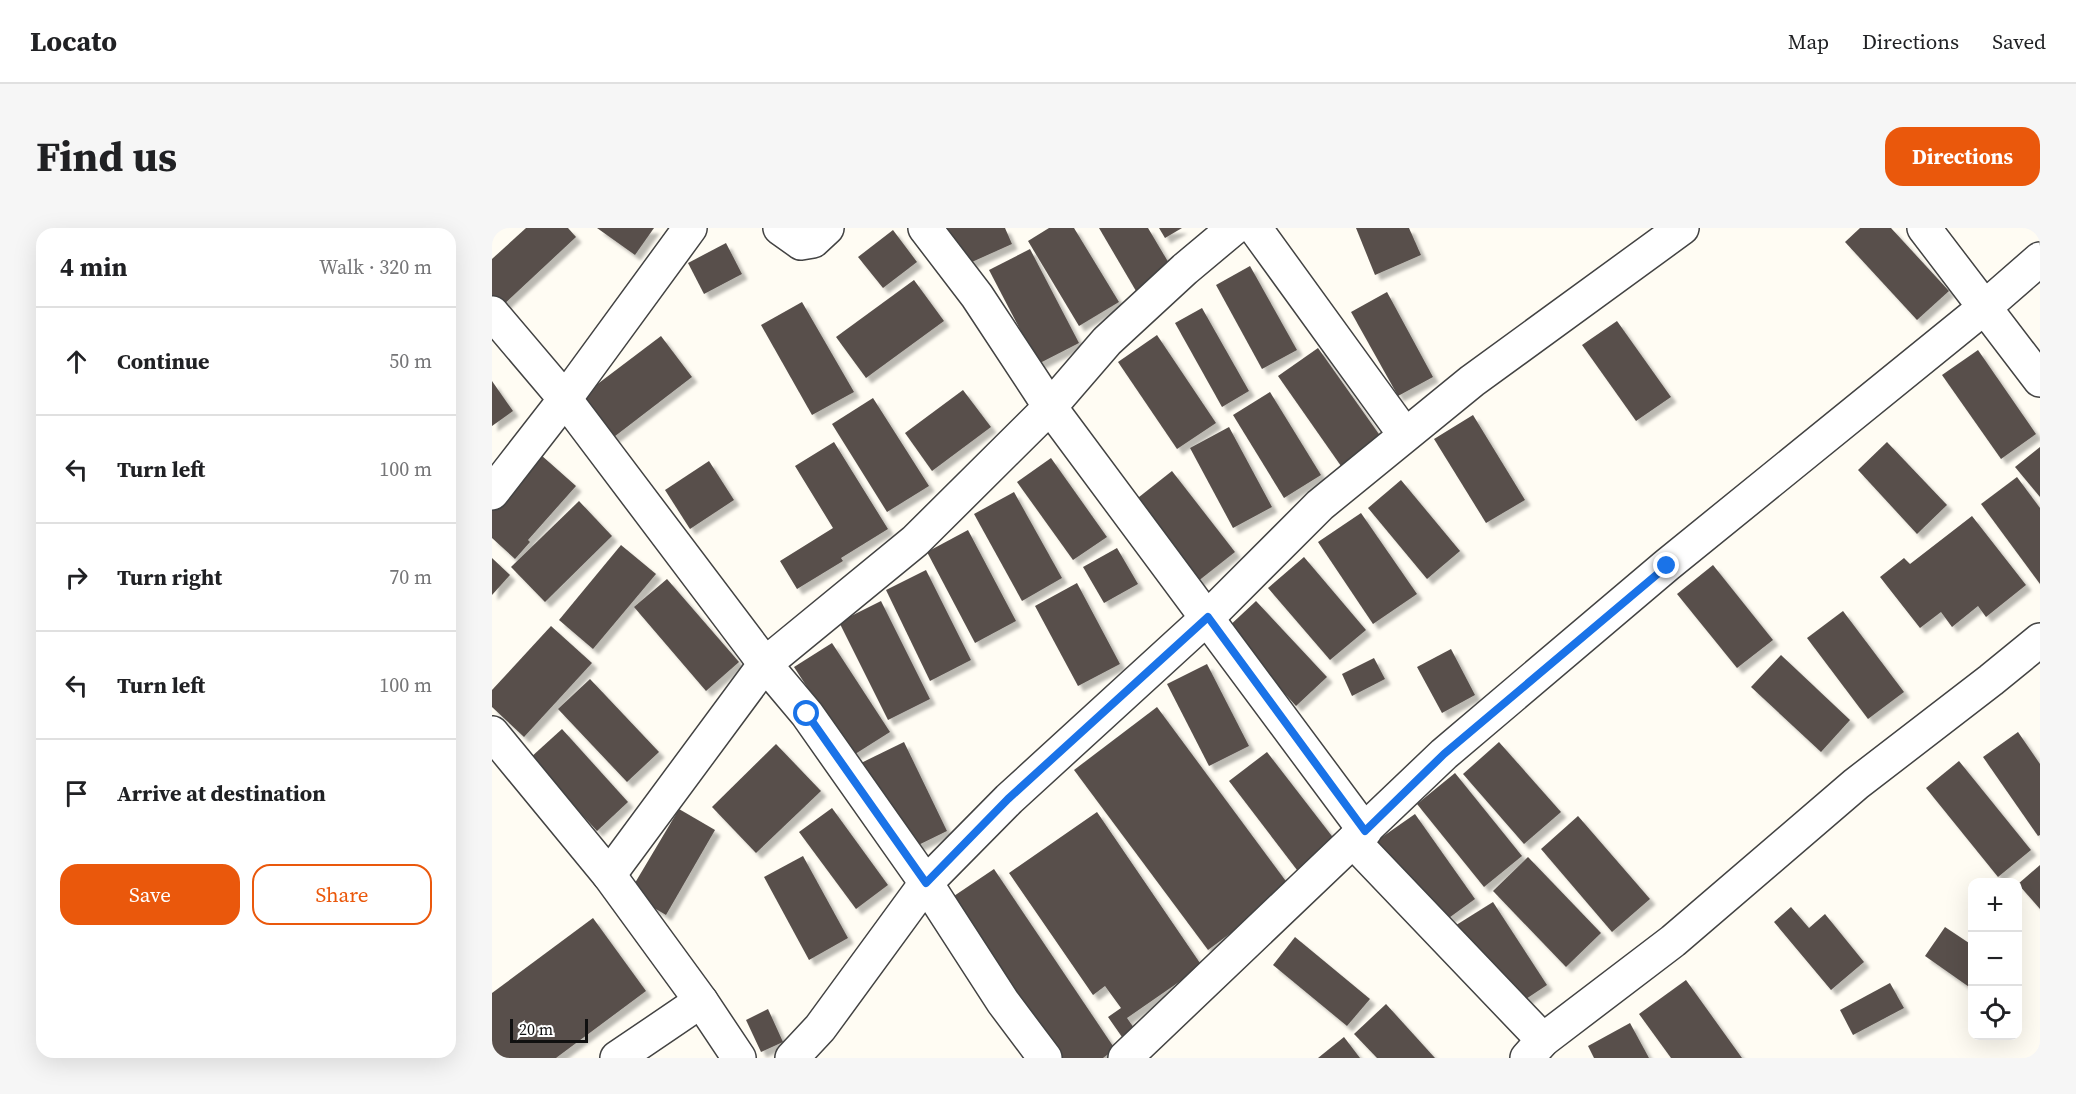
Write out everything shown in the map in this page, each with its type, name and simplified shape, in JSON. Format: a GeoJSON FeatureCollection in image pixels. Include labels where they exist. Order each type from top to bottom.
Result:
{"type":"FeatureCollection","features":[{"type":"Feature","properties":{"kind":"street"},"geometry":{"type":"LineString","coordinates":[[492,493],[565,399],[690,228]]}},
{"type":"Feature","properties":{"kind":"street"},"geometry":{"type":"LineString","coordinates":[[780,228],[801,243],[813,241],[827,228]]}},
{"type":"Feature","properties":{"kind":"street"},"geometry":{"type":"LineString","coordinates":[[925,228],[977,297],[1050,407],[1208,617],[1359,836],[1535,1049],[1673,941],[1856,784],[2040,640]]}},
{"type":"Feature","properties":{"kind":"street"},"geometry":{"type":"LineString","coordinates":[[609,874],[765,664],[915,541],[1050,407],[1107,341],[1185,269],[1234,228]]}},
{"type":"Feature","properties":{"kind":"street"},"geometry":{"type":"LineString","coordinates":[[1255,228],[1405,435]]}},
{"type":"Feature","properties":{"kind":"street"},"geometry":{"type":"LineString","coordinates":[[792,1058],[820,1028],[926,883],[1008,799],[1208,617],[1320,505],[1472,381],[1682,228]]}},
{"type":"Feature","properties":{"kind":"street"},"geometry":{"type":"LineString","coordinates":[[1924,228],[2040,380]]}},
{"type":"Feature","properties":{"kind":"street"},"geometry":{"type":"LineString","coordinates":[[1125,1058],[1444,754],[1650,580],[1985,307],[2040,259]]}},
{"type":"Feature","properties":{"kind":"street"},"geometry":{"type":"LineString","coordinates":[[492,313],[565,399],[765,664],[807,714],[926,883],[1003,1002],[1045,1058]]}},
{"type":"Feature","properties":{"kind":"street"},"geometry":{"type":"LineString","coordinates":[[492,733],[609,874],[701,1001],[739,1058]]}},
{"type":"Feature","properties":{"kind":"street"},"geometry":{"type":"LineString","coordinates":[[617,1058],[701,1001]]}},
{"type":"Feature","properties":{"kind":"building"},"geometry":{"type":"Polygon","coordinates":[[[526,228],[568,228],[576,237],[501,307],[492,296],[492,259],[526,228]]]}},
{"type":"Feature","properties":{"kind":"building"},"geometry":{"type":"Polygon","coordinates":[[[597,228],[654,228],[635,255],[597,228]]]}},
{"type":"Feature","properties":{"kind":"building"},"geometry":{"type":"Polygon","coordinates":[[[946,228],[1005,228],[1012,244],[963,266],[946,228]]]}},
{"type":"Feature","properties":{"kind":"building"},"geometry":{"type":"Polygon","coordinates":[[[1049,228],[1074,228],[1119,302],[1079,326],[1028,241],[1049,228]]]}},
{"type":"Feature","properties":{"kind":"building"},"geometry":{"type":"Polygon","coordinates":[[[1099,228],[1148,228],[1173,270],[1136,291],[1099,228]]]}},
{"type":"Feature","properties":{"kind":"building"},"geometry":{"type":"Polygon","coordinates":[[[1159,228],[1182,228],[1165,238],[1159,228]]]}},
{"type":"Feature","properties":{"kind":"building"},"geometry":{"type":"Polygon","coordinates":[[[1356,228],[1409,228],[1421,255],[1375,275],[1356,228]]]}},
{"type":"Feature","properties":{"kind":"building"},"geometry":{"type":"Polygon","coordinates":[[[1860,228],[1891,228],[1949,291],[1917,320],[1845,242],[1860,228]]]}},
{"type":"Feature","properties":{"kind":"building"},"geometry":{"type":"Polygon","coordinates":[[[893,230],[917,262],[883,288],[858,257],[893,230]]]}},
{"type":"Feature","properties":{"kind":"building"},"geometry":{"type":"Polygon","coordinates":[[[726,243],[742,274],[704,294],[688,263],[726,243]]]}},
{"type":"Feature","properties":{"kind":"building"},"geometry":{"type":"Polygon","coordinates":[[[1030,249],[1079,343],[1038,364],[989,270],[1030,249]]]}},
{"type":"Feature","properties":{"kind":"building"},"geometry":{"type":"Polygon","coordinates":[[[1250,266],[1297,350],[1262,369],[1216,285],[1250,266]]]}},
{"type":"Feature","properties":{"kind":"building"},"geometry":{"type":"Polygon","coordinates":[[[914,280],[944,321],[866,378],[836,337],[914,280]]]}},
{"type":"Feature","properties":{"kind":"building"},"geometry":{"type":"Polygon","coordinates":[[[1387,292],[1433,377],[1398,396],[1351,312],[1387,292]]]}},
{"type":"Feature","properties":{"kind":"building"},"geometry":{"type":"Polygon","coordinates":[[[802,302],[854,392],[812,415],[761,325],[802,302]]]}},
{"type":"Feature","properties":{"kind":"building"},"geometry":{"type":"Polygon","coordinates":[[[1202,308],[1249,391],[1222,407],[1175,323],[1202,308]]]}},
{"type":"Feature","properties":{"kind":"building"},"geometry":{"type":"Polygon","coordinates":[[[1617,321],[1671,397],[1636,421],[1582,345],[1617,321]]]}},
{"type":"Feature","properties":{"kind":"building"},"geometry":{"type":"Polygon","coordinates":[[[1157,335],[1216,423],[1177,449],[1118,362],[1157,335]]]}},
{"type":"Feature","properties":{"kind":"building"},"geometry":{"type":"Polygon","coordinates":[[[661,336],[692,377],[610,440],[579,398],[661,336]]]}},
{"type":"Feature","properties":{"kind":"building"},"geometry":{"type":"Polygon","coordinates":[[[1318,348],[1381,437],[1341,466],[1278,376],[1318,348]]]}},
{"type":"Feature","properties":{"kind":"building"},"geometry":{"type":"Polygon","coordinates":[[[1978,350],[2036,434],[2001,459],[1942,375],[1978,350]]]}},
{"type":"Feature","properties":{"kind":"building"},"geometry":{"type":"Polygon","coordinates":[[[492,381],[513,411],[492,426],[492,381]]]}},
{"type":"Feature","properties":{"kind":"building"},"geometry":{"type":"Polygon","coordinates":[[[963,390],[991,427],[932,471],[905,433],[963,390]]]}},
{"type":"Feature","properties":{"kind":"building"},"geometry":{"type":"Polygon","coordinates":[[[1270,392],[1321,475],[1284,498],[1233,415],[1270,392]]]}},
{"type":"Feature","properties":{"kind":"building"},"geometry":{"type":"Polygon","coordinates":[[[873,398],[929,486],[887,512],[832,424],[873,398]]]}},
{"type":"Feature","properties":{"kind":"building"},"geometry":{"type":"Polygon","coordinates":[[[1473,415],[1525,500],[1486,523],[1434,439],[1473,415]]]}},
{"type":"Feature","properties":{"kind":"building"},"geometry":{"type":"Polygon","coordinates":[[[1229,427],[1272,507],[1233,528],[1190,448],[1229,427]]]}},
{"type":"Feature","properties":{"kind":"building"},"geometry":{"type":"Polygon","coordinates":[[[834,442],[888,529],[841,558],[843,561],[797,589],[780,561],[833,528],[795,466],[834,442]]]}},
{"type":"Feature","properties":{"kind":"building"},"geometry":{"type":"Polygon","coordinates":[[[1887,442],[1947,505],[1917,534],[1858,470],[1887,442]]]}},
{"type":"Feature","properties":{"kind":"building"},"geometry":{"type":"Polygon","coordinates":[[[2040,447],[2040,497],[2015,467],[2040,447]]]}},
{"type":"Feature","properties":{"kind":"building"},"geometry":{"type":"Polygon","coordinates":[[[541,455],[576,486],[528,540],[530,542],[515,559],[492,538],[492,509],[541,455]]]}},
{"type":"Feature","properties":{"kind":"building"},"geometry":{"type":"Polygon","coordinates":[[[1051,458],[1107,537],[1073,560],[1017,482],[1051,458]]]}},
{"type":"Feature","properties":{"kind":"building"},"geometry":{"type":"Polygon","coordinates":[[[709,461],[734,500],[690,529],[665,490],[709,461]]]}},
{"type":"Feature","properties":{"kind":"building"},"geometry":{"type":"Polygon","coordinates":[[[1172,471],[1235,552],[1197,582],[1134,501],[1172,471]]]}},
{"type":"Feature","properties":{"kind":"building"},"geometry":{"type":"Polygon","coordinates":[[[2017,477],[2040,508],[2040,584],[1981,504],[2017,477]]]}},
{"type":"Feature","properties":{"kind":"building"},"geometry":{"type":"Polygon","coordinates":[[[1401,480],[1460,551],[1427,579],[1368,508],[1401,480]]]}},
{"type":"Feature","properties":{"kind":"building"},"geometry":{"type":"Polygon","coordinates":[[[1014,492],[1062,578],[1022,601],[974,514],[1014,492]]]}},
{"type":"Feature","properties":{"kind":"building"},"geometry":{"type":"Polygon","coordinates":[[[579,501],[612,536],[545,602],[511,567],[579,501]]]}},
{"type":"Feature","properties":{"kind":"building"},"geometry":{"type":"Polygon","coordinates":[[[1361,513],[1417,594],[1373,624],[1318,542],[1361,513]]]}},
{"type":"Feature","properties":{"kind":"building"},"geometry":{"type":"Polygon","coordinates":[[[1972,516],[2026,585],[1986,617],[1978,606],[1952,627],[1941,612],[1920,628],[1880,577],[1904,558],[1910,564],[1972,516]]]}},
{"type":"Feature","properties":{"kind":"building"},"geometry":{"type":"Polygon","coordinates":[[[968,530],[1016,621],[975,643],[927,552],[968,530]]]}},
{"type":"Feature","properties":{"kind":"building"},"geometry":{"type":"Polygon","coordinates":[[[621,545],[656,574],[593,649],[559,620],[621,545]]]}},
{"type":"Feature","properties":{"kind":"building"},"geometry":{"type":"Polygon","coordinates":[[[1117,548],[1138,584],[1104,603],[1083,567],[1117,548]]]}},
{"type":"Feature","properties":{"kind":"building"},"geometry":{"type":"Polygon","coordinates":[[[1304,557],[1366,630],[1330,660],[1268,588],[1304,557]]]}},
{"type":"Feature","properties":{"kind":"building"},"geometry":{"type":"Polygon","coordinates":[[[492,558],[510,575],[492,595],[492,558]]]}},
{"type":"Feature","properties":{"kind":"building"},"geometry":{"type":"Polygon","coordinates":[[[1713,565],[1773,640],[1737,668],[1677,594],[1713,565]]]}},
{"type":"Feature","properties":{"kind":"building"},"geometry":{"type":"Polygon","coordinates":[[[926,570],[971,660],[930,681],[886,590],[926,570]]]}},
{"type":"Feature","properties":{"kind":"building"},"geometry":{"type":"Polygon","coordinates":[[[667,579],[739,662],[706,691],[634,607],[667,579]]]}},
{"type":"Feature","properties":{"kind":"building"},"geometry":{"type":"Polygon","coordinates":[[[1077,583],[1120,664],[1078,686],[1035,606],[1077,583]]]}},
{"type":"Feature","properties":{"kind":"building"},"geometry":{"type":"Polygon","coordinates":[[[881,601],[930,699],[888,720],[839,622],[881,601]]]}},
{"type":"Feature","properties":{"kind":"building"},"geometry":{"type":"Polygon","coordinates":[[[1256,601],[1327,677],[1296,706],[1226,629],[1256,601]]]}},
{"type":"Feature","properties":{"kind":"building"},"geometry":{"type":"Polygon","coordinates":[[[1843,611],[1904,692],[1868,719],[1807,638],[1843,611]]]}},
{"type":"Feature","properties":{"kind":"building"},"geometry":{"type":"Polygon","coordinates":[[[551,626],[592,663],[524,737],[492,707],[492,690],[551,626]]]}},
{"type":"Feature","properties":{"kind":"building"},"geometry":{"type":"Polygon","coordinates":[[[832,643],[890,732],[852,756],[794,667],[832,643]]]}},
{"type":"Feature","properties":{"kind":"building"},"geometry":{"type":"Polygon","coordinates":[[[1451,649],[1475,695],[1442,713],[1417,667],[1451,649]]]}},
{"type":"Feature","properties":{"kind":"building"},"geometry":{"type":"Polygon","coordinates":[[[1781,655],[1850,720],[1821,752],[1751,687],[1781,655]]]}},
{"type":"Feature","properties":{"kind":"building"},"geometry":{"type":"Polygon","coordinates":[[[1374,658],[1385,679],[1352,696],[1342,674],[1374,658]]]}},
{"type":"Feature","properties":{"kind":"building"},"geometry":{"type":"Polygon","coordinates":[[[1207,664],[1249,746],[1209,766],[1167,684],[1207,664]]]}},
{"type":"Feature","properties":{"kind":"building"},"geometry":{"type":"Polygon","coordinates":[[[590,679],[659,752],[627,782],[558,709],[590,679]]]}},
{"type":"Feature","properties":{"kind":"building"},"geometry":{"type":"Polygon","coordinates":[[[1157,707],[1291,888],[1208,950],[1074,770],[1157,707]]]}},
{"type":"Feature","properties":{"kind":"building"},"geometry":{"type":"Polygon","coordinates":[[[562,729],[628,802],[597,831],[530,758],[562,729]]]}},
{"type":"Feature","properties":{"kind":"building"},"geometry":{"type":"Polygon","coordinates":[[[2018,732],[2040,764],[2040,835],[2038,836],[1983,757],[2018,732]]]}},
{"type":"Feature","properties":{"kind":"building"},"geometry":{"type":"Polygon","coordinates":[[[904,742],[947,831],[904,852],[861,763],[904,742]]]}},
{"type":"Feature","properties":{"kind":"building"},"geometry":{"type":"Polygon","coordinates":[[[1499,742],[1561,812],[1524,844],[1463,774],[1499,742]]]}},
{"type":"Feature","properties":{"kind":"building"},"geometry":{"type":"Polygon","coordinates":[[[776,744],[821,791],[756,853],[712,807],[776,744]]]}},
{"type":"Feature","properties":{"kind":"building"},"geometry":{"type":"Polygon","coordinates":[[[1267,752],[1335,840],[1297,870],[1229,781],[1267,752]]]}},
{"type":"Feature","properties":{"kind":"building"},"geometry":{"type":"Polygon","coordinates":[[[1959,761],[2031,850],[1998,877],[1926,788],[1959,761]]]}},
{"type":"Feature","properties":{"kind":"building"},"geometry":{"type":"Polygon","coordinates":[[[1455,773],[1522,856],[1484,887],[1417,804],[1455,773]]]}},
{"type":"Feature","properties":{"kind":"building"},"geometry":{"type":"Polygon","coordinates":[[[832,808],[888,885],[856,909],[799,832],[832,808]]]}},
{"type":"Feature","properties":{"kind":"building"},"geometry":{"type":"Polygon","coordinates":[[[679,809],[715,830],[666,915],[629,893],[679,809]]]}},
{"type":"Feature","properties":{"kind":"building"},"geometry":{"type":"Polygon","coordinates":[[[1097,812],[1202,966],[1127,1018],[1134,1028],[1122,1037],[1108,1017],[1121,1008],[1105,986],[1093,995],[1009,873],[1097,812]]]}},
{"type":"Feature","properties":{"kind":"building"},"geometry":{"type":"Polygon","coordinates":[[[1415,814],[1475,899],[1435,928],[1375,842],[1415,814]]]}},
{"type":"Feature","properties":{"kind":"building"},"geometry":{"type":"Polygon","coordinates":[[[1578,816],[1650,899],[1612,932],[1541,849],[1578,816]]]}},
{"type":"Feature","properties":{"kind":"building"},"geometry":{"type":"Polygon","coordinates":[[[803,856],[848,938],[809,960],[764,877],[803,856]]]}},
{"type":"Feature","properties":{"kind":"building"},"geometry":{"type":"Polygon","coordinates":[[[1528,857],[1601,933],[1566,967],[1493,891],[1528,857]]]}},
{"type":"Feature","properties":{"kind":"building"},"geometry":{"type":"Polygon","coordinates":[[[2040,865],[2040,909],[2022,889],[2022,881],[2040,865]]]}},
{"type":"Feature","properties":{"kind":"building"},"geometry":{"type":"Polygon","coordinates":[[[994,869],[1115,1049],[1103,1058],[1059,1058],[951,898],[994,869]]]}},
{"type":"Feature","properties":{"kind":"building"},"geometry":{"type":"Polygon","coordinates":[[[1493,902],[1547,985],[1508,1011],[1453,927],[1493,902]]]}},
{"type":"Feature","properties":{"kind":"building"},"geometry":{"type":"Polygon","coordinates":[[[1791,907],[1809,928],[1825,914],[1864,962],[1831,990],[1774,922],[1791,907]]]}},
{"type":"Feature","properties":{"kind":"building"},"geometry":{"type":"Polygon","coordinates":[[[593,918],[646,991],[556,1058],[492,1058],[492,993],[593,918]]]}},
{"type":"Feature","properties":{"kind":"building"},"geometry":{"type":"Polygon","coordinates":[[[1945,927],[1968,942],[1968,986],[1925,956],[1945,927]]]}},
{"type":"Feature","properties":{"kind":"building"},"geometry":{"type":"Polygon","coordinates":[[[1295,937],[1370,999],[1347,1026],[1273,965],[1295,937]]]}},
{"type":"Feature","properties":{"kind":"building"},"geometry":{"type":"Polygon","coordinates":[[[1686,980],[1742,1058],[1671,1058],[1639,1014],[1686,980]]]}},
{"type":"Feature","properties":{"kind":"building"},"geometry":{"type":"Polygon","coordinates":[[[1890,983],[1904,1008],[1853,1035],[1840,1010],[1890,983]]]}},
{"type":"Feature","properties":{"kind":"building"},"geometry":{"type":"Polygon","coordinates":[[[1386,1004],[1435,1058],[1377,1058],[1354,1034],[1386,1004]]]}},
{"type":"Feature","properties":{"kind":"building"},"geometry":{"type":"Polygon","coordinates":[[[768,1009],[783,1042],[761,1052],[746,1020],[768,1009]]]}},
{"type":"Feature","properties":{"kind":"building"},"geometry":{"type":"Polygon","coordinates":[[[1630,1023],[1649,1058],[1594,1058],[1588,1046],[1630,1023]]]}},
{"type":"Feature","properties":{"kind":"building"},"geometry":{"type":"Polygon","coordinates":[[[1344,1037],[1360,1058],[1318,1058],[1344,1037]]]}},
{"type":"Feature","properties":{"kind":"route"},"geometry":{"type":"LineString","coordinates":[[807,714],[926,883],[1008,799],[1208,617],[1365,831],[1444,754],[1667,566]]}}]}
